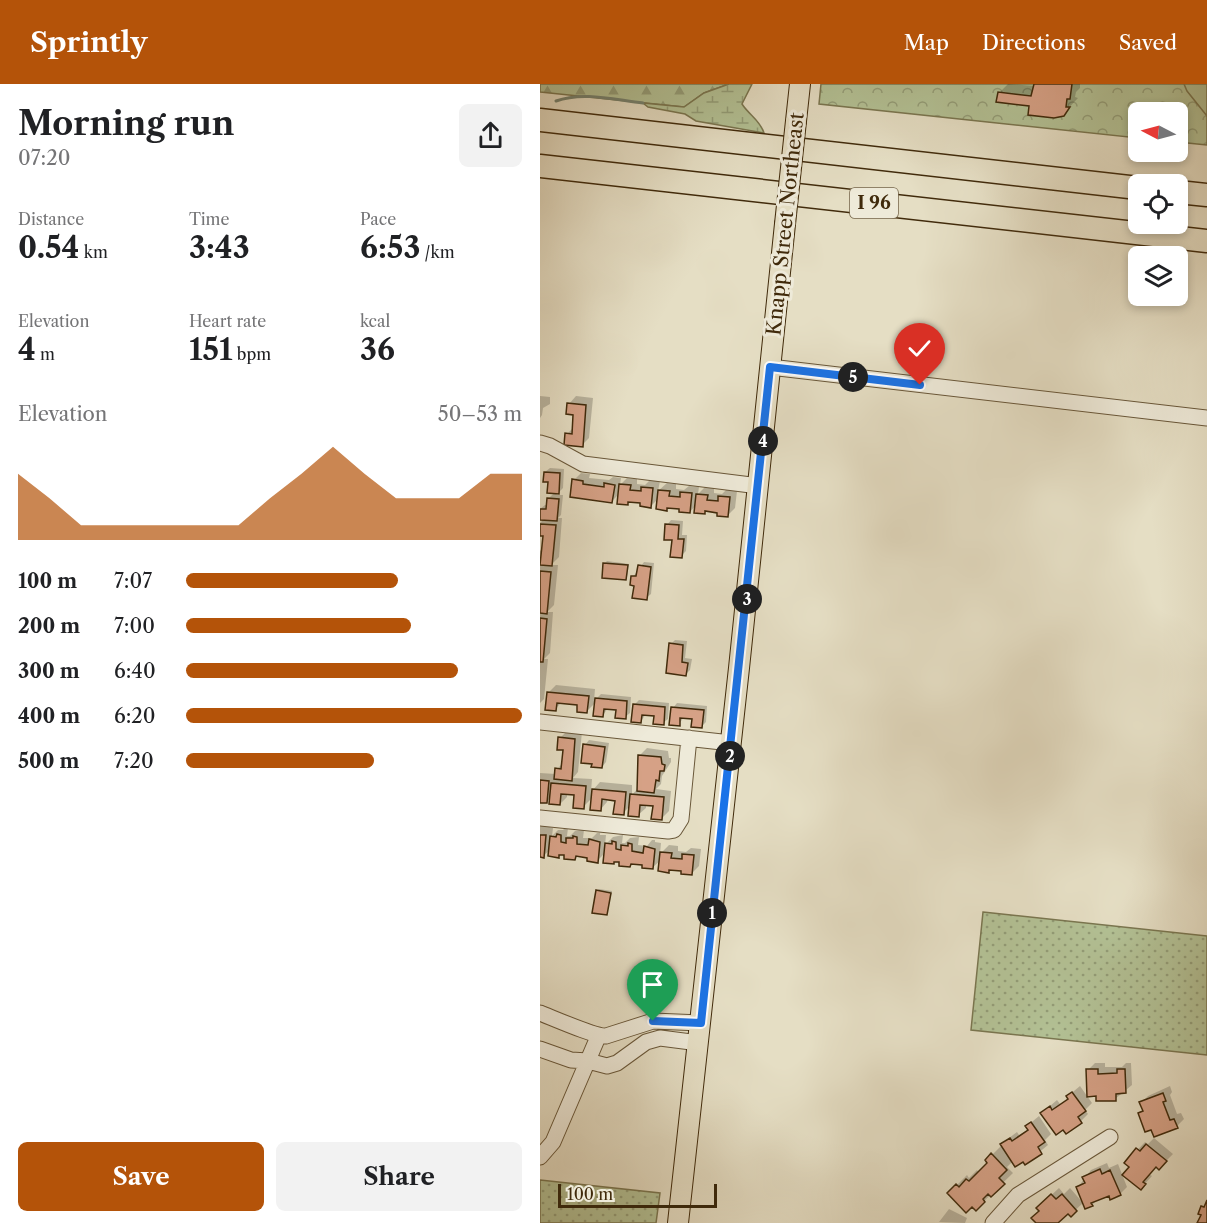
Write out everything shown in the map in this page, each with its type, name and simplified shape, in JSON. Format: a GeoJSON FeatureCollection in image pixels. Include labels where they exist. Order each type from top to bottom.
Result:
{"type":"FeatureCollection","features":[{"type":"Feature","properties":{"kind":"highway","name":"I 96"},"geometry":{"type":"LineString","coordinates":[[540,120],[1128,187]]}},
{"type":"Feature","properties":{"kind":"highway","name":"I 96"},"geometry":{"type":"LineString","coordinates":[[540,166],[1207,241]]}},
{"type":"Feature","properties":{"kind":"highway"},"geometry":{"type":"LineString","coordinates":[[1188,193],[1207,195]]}},
{"type":"Feature","properties":{"kind":"main road","name":"Knapp Street Northeast"},"geometry":{"type":"LineString","coordinates":[[678,1223],[759,486],[800,84]]}},
{"type":"Feature","properties":{"kind":"street"},"geometry":{"type":"LineString","coordinates":[[770,367],[1207,418]]}},
{"type":"Feature","properties":{"kind":"street"},"geometry":{"type":"LineString","coordinates":[[540,443],[583,464],[759,486]]}},
{"type":"Feature","properties":{"kind":"street"},"geometry":{"type":"LineString","coordinates":[[540,722],[731,743]]}},
{"type":"Feature","properties":{"kind":"street"},"geometry":{"type":"LineString","coordinates":[[540,818],[674,830],[681,819],[689,738]]}},
{"type":"Feature","properties":{"kind":"street"},"geometry":{"type":"LineString","coordinates":[[540,1013],[585,1029],[598,1037],[653,1021],[701,1023]]}},
{"type":"Feature","properties":{"kind":"street"},"geometry":{"type":"LineString","coordinates":[[540,1157],[553,1142],[598,1037]]}},
{"type":"Feature","properties":{"kind":"street"},"geometry":{"type":"LineString","coordinates":[[540,1049],[571,1060],[612,1065],[646,1042],[660,1038],[699,1043]]}},
{"type":"Feature","properties":{"kind":"street"},"geometry":{"type":"LineString","coordinates":[[993,1223],[1018,1195],[1110,1137]]}},
{"type":"Feature","properties":{"kind":"green space"},"geometry":{"type":"Polygon","coordinates":[[[540,84],[729,84],[704,93],[684,107],[540,92],[540,84]]]}},
{"type":"Feature","properties":{"kind":"green space"},"geometry":{"type":"Polygon","coordinates":[[[729,84],[752,84],[742,104],[764,133],[696,121],[685,114],[648,107],[643,103],[684,107],[704,93],[729,84]]]}},
{"type":"Feature","properties":{"kind":"green space"},"geometry":{"type":"Polygon","coordinates":[[[821,84],[1207,84],[1207,145],[1188,143],[1188,102],[1128,102],[1128,137],[819,104],[821,84]]]}},
{"type":"Feature","properties":{"kind":"green space"},"geometry":{"type":"Polygon","coordinates":[[[1184,84],[1207,84],[1207,116],[1187,91],[1184,84]]]}},
{"type":"Feature","properties":{"kind":"green space"},"geometry":{"type":"Polygon","coordinates":[[[983,912],[1207,936],[1207,1055],[971,1030],[983,912]]]}},
{"type":"Feature","properties":{"kind":"green space"},"geometry":{"type":"Polygon","coordinates":[[[540,1180],[660,1193],[656,1223],[540,1223],[540,1180]]]}},
{"type":"Feature","properties":{"kind":"building"},"geometry":{"type":"Polygon","coordinates":[[[1034,84],[1072,84],[1070,99],[1067,99],[1066,107],[1070,107],[1064,116],[1054,118],[1028,115],[1029,106],[996,102],[998,92],[1031,96],[1034,84]]]}},
{"type":"Feature","properties":{"kind":"building"},"geometry":{"type":"Polygon","coordinates":[[[567,403],[586,405],[583,447],[564,445],[565,433],[572,434],[573,415],[566,414],[567,403]]]}},
{"type":"Feature","properties":{"kind":"building"},"geometry":{"type":"Polygon","coordinates":[[[544,472],[560,473],[559,494],[547,493],[548,482],[543,482],[544,472]]]}},
{"type":"Feature","properties":{"kind":"building"},"geometry":{"type":"Polygon","coordinates":[[[572,479],[583,481],[583,484],[604,487],[604,483],[615,485],[612,503],[570,497],[572,479]]]}},
{"type":"Feature","properties":{"kind":"building"},"geometry":{"type":"Polygon","coordinates":[[[619,484],[631,485],[630,490],[641,491],[641,487],[653,488],[651,508],[640,506],[640,503],[617,504],[619,484]]]}},
{"type":"Feature","properties":{"kind":"building"},"geometry":{"type":"Polygon","coordinates":[[[658,490],[670,491],[669,496],[680,497],[680,492],[692,493],[690,513],[679,512],[679,509],[667,508],[667,511],[656,509],[658,490]]]}},
{"type":"Feature","properties":{"kind":"building"},"geometry":{"type":"Polygon","coordinates":[[[696,494],[708,495],[707,500],[718,501],[718,496],[730,497],[728,517],[717,516],[717,513],[705,511],[705,514],[694,513],[696,494]]]}},
{"type":"Feature","properties":{"kind":"building"},"geometry":{"type":"Polygon","coordinates":[[[547,498],[559,499],[557,521],[540,520],[540,509],[546,509],[547,498]]]}},
{"type":"Feature","properties":{"kind":"building"},"geometry":{"type":"Polygon","coordinates":[[[540,524],[556,525],[552,566],[540,565],[543,536],[540,536],[540,524]]]}},
{"type":"Feature","properties":{"kind":"building"},"geometry":{"type":"Polygon","coordinates":[[[665,524],[679,525],[678,539],[684,539],[682,558],[670,557],[672,540],[664,540],[665,524]]]}},
{"type":"Feature","properties":{"kind":"building"},"geometry":{"type":"Polygon","coordinates":[[[603,563],[628,565],[626,580],[602,578],[603,563]]]}},
{"type":"Feature","properties":{"kind":"building"},"geometry":{"type":"Polygon","coordinates":[[[638,565],[651,567],[647,600],[632,598],[634,586],[630,585],[631,576],[636,576],[638,565]]]}},
{"type":"Feature","properties":{"kind":"building"},"geometry":{"type":"Polygon","coordinates":[[[540,571],[551,572],[547,614],[540,613],[540,571]]]}},
{"type":"Feature","properties":{"kind":"building"},"geometry":{"type":"Polygon","coordinates":[[[540,618],[547,619],[543,662],[540,662],[540,618]]]}},
{"type":"Feature","properties":{"kind":"building"},"geometry":{"type":"Polygon","coordinates":[[[669,643],[683,645],[682,662],[688,663],[686,676],[666,673],[669,643]]]}},
{"type":"Feature","properties":{"kind":"building"},"geometry":{"type":"Polygon","coordinates":[[[547,692],[589,696],[587,713],[577,712],[577,705],[557,703],[556,711],[545,710],[547,692]]]}},
{"type":"Feature","properties":{"kind":"building"},"geometry":{"type":"Polygon","coordinates":[[[595,698],[627,701],[626,719],[615,718],[616,710],[604,709],[603,717],[593,716],[595,698]]]}},
{"type":"Feature","properties":{"kind":"building"},"geometry":{"type":"Polygon","coordinates":[[[633,704],[665,707],[664,725],[653,724],[654,716],[642,715],[641,723],[631,722],[633,704]]]}},
{"type":"Feature","properties":{"kind":"building"},"geometry":{"type":"Polygon","coordinates":[[[671,707],[704,710],[702,728],[691,727],[692,719],[680,718],[680,726],[669,725],[671,707]]]}},
{"type":"Feature","properties":{"kind":"building"},"geometry":{"type":"Polygon","coordinates":[[[558,737],[575,739],[572,781],[554,779],[555,768],[561,769],[563,750],[557,750],[558,737]]]}},
{"type":"Feature","properties":{"kind":"building"},"geometry":{"type":"Polygon","coordinates":[[[583,744],[605,747],[602,768],[581,763],[583,744]]]}},
{"type":"Feature","properties":{"kind":"building"},"geometry":{"type":"Polygon","coordinates":[[[638,755],[661,757],[662,764],[665,765],[664,771],[660,771],[659,781],[656,780],[654,793],[637,791],[638,755]]]}},
{"type":"Feature","properties":{"kind":"building"},"geometry":{"type":"Polygon","coordinates":[[[540,780],[549,781],[547,803],[540,803],[540,780]]]}},
{"type":"Feature","properties":{"kind":"building"},"geometry":{"type":"Polygon","coordinates":[[[551,783],[586,786],[584,809],[573,808],[574,795],[561,794],[560,805],[549,804],[551,783]]]}},
{"type":"Feature","properties":{"kind":"building"},"geometry":{"type":"Polygon","coordinates":[[[592,789],[626,792],[624,815],[613,814],[615,801],[602,799],[601,811],[590,810],[592,789]]]}},
{"type":"Feature","properties":{"kind":"building"},"geometry":{"type":"Polygon","coordinates":[[[630,794],[664,797],[662,820],[651,819],[653,806],[640,805],[639,817],[628,816],[630,794]]]}},
{"type":"Feature","properties":{"kind":"building"},"geometry":{"type":"Polygon","coordinates":[[[557,834],[561,835],[561,842],[566,843],[566,838],[573,838],[573,836],[577,837],[577,844],[588,845],[589,839],[600,842],[598,863],[576,856],[575,860],[564,859],[564,855],[559,855],[559,858],[548,856],[550,836],[556,837],[557,834]]]}},
{"type":"Feature","properties":{"kind":"building"},"geometry":{"type":"Polygon","coordinates":[[[540,835],[546,835],[544,858],[540,857],[540,835]]]}},
{"type":"Feature","properties":{"kind":"building"},"geometry":{"type":"Polygon","coordinates":[[[612,841],[616,842],[616,849],[621,850],[621,845],[628,846],[628,843],[632,844],[632,851],[643,853],[644,846],[655,849],[653,869],[631,864],[630,867],[619,866],[619,862],[603,863],[605,843],[612,844],[612,841]]]}},
{"type":"Feature","properties":{"kind":"building"},"geometry":{"type":"Polygon","coordinates":[[[660,852],[672,853],[671,858],[682,859],[682,854],[694,855],[692,875],[681,874],[681,871],[669,870],[669,873],[658,871],[660,852]]]}},
{"type":"Feature","properties":{"kind":"building"},"geometry":{"type":"Polygon","coordinates":[[[596,890],[611,893],[607,915],[592,913],[596,890]]]}},
{"type":"Feature","properties":{"kind":"building"},"geometry":{"type":"Polygon","coordinates":[[[1086,1069],[1098,1069],[1098,1074],[1117,1073],[1117,1069],[1125,1069],[1126,1093],[1116,1094],[1116,1101],[1096,1101],[1096,1096],[1087,1097],[1086,1069]]]}},
{"type":"Feature","properties":{"kind":"building"},"geometry":{"type":"Polygon","coordinates":[[[1072,1092],[1086,1111],[1078,1117],[1082,1123],[1066,1134],[1063,1130],[1056,1135],[1040,1113],[1050,1106],[1052,1110],[1068,1099],[1066,1096],[1072,1092]]]}},
{"type":"Feature","properties":{"kind":"building"},"geometry":{"type":"Polygon","coordinates":[[[1163,1093],[1166,1101],[1163,1102],[1170,1120],[1174,1119],[1178,1128],[1154,1137],[1151,1130],[1145,1132],[1138,1113],[1143,1111],[1139,1102],[1163,1093]]]}},
{"type":"Feature","properties":{"kind":"building"},"geometry":{"type":"Polygon","coordinates":[[[1031,1122],[1045,1142],[1038,1147],[1042,1154],[1025,1165],[1023,1162],[1015,1167],[1000,1144],[1010,1138],[1012,1141],[1028,1130],[1025,1126],[1031,1122]]]}},
{"type":"Feature","properties":{"kind":"building"},"geometry":{"type":"Polygon","coordinates":[[[1146,1144],[1167,1161],[1159,1170],[1156,1167],[1143,1182],[1146,1184],[1141,1190],[1122,1175],[1129,1167],[1124,1163],[1136,1148],[1140,1151],[1146,1144]]]}},
{"type":"Feature","properties":{"kind":"building"},"geometry":{"type":"Polygon","coordinates":[[[991,1153],[1007,1170],[999,1178],[1005,1184],[991,1197],[988,1194],[983,1199],[985,1202],[976,1211],[972,1207],[966,1213],[947,1193],[956,1184],[959,1187],[966,1179],[969,1181],[987,1163],[985,1160],[991,1153]]]}},
{"type":"Feature","properties":{"kind":"building"},"geometry":{"type":"Polygon","coordinates":[[[1100,1169],[1102,1174],[1110,1170],[1121,1195],[1110,1200],[1109,1196],[1091,1203],[1093,1206],[1085,1209],[1076,1187],[1085,1183],[1082,1177],[1100,1169]]]}},
{"type":"Feature","properties":{"kind":"building"},"geometry":{"type":"Polygon","coordinates":[[[1051,1194],[1056,1199],[1062,1194],[1077,1211],[1071,1217],[1068,1214],[1058,1223],[1036,1223],[1031,1218],[1039,1211],[1036,1208],[1051,1194]]]}},
{"type":"Feature","properties":{"kind":"building"},"geometry":{"type":"Polygon","coordinates":[[[1207,1200],[1207,1223],[1197,1223],[1201,1215],[1198,1214],[1201,1206],[1204,1207],[1207,1200]]]}},
{"type":"Feature","properties":{"kind":"waterway"},"geometry":{"type":"LineString","coordinates":[[556,101],[588,96],[643,103]]}},
{"type":"Feature","properties":{"kind":"route"},"geometry":{"type":"LineString","coordinates":[[653,1021],[701,1023],[770,367],[920,385]]}}]}
